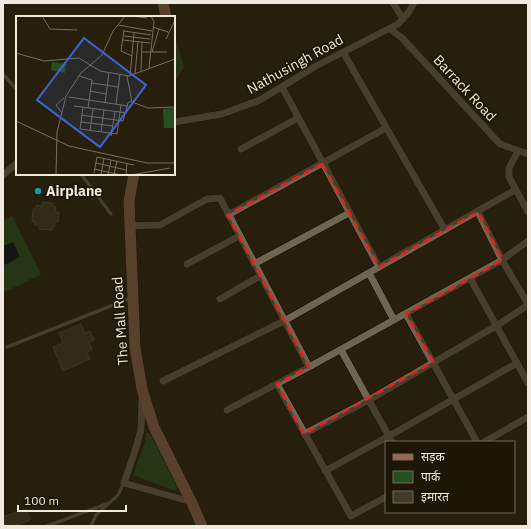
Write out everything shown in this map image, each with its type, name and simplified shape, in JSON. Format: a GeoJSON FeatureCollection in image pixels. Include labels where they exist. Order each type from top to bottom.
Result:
{"type":"FeatureCollection","features":[{"type":"Feature","properties":{"kind":"street"},"geometry":{"type":"LineString","coordinates":[[164,3],[166,16]]}},
{"type":"Feature","properties":{"kind":"street"},"geometry":{"type":"LineString","coordinates":[[393,3],[403,19]]}},
{"type":"Feature","properties":{"kind":"street","name":"Nathusingh Road"},"geometry":{"type":"LineString","coordinates":[[175,122],[222,114],[260,100],[316,66],[398,24],[414,3]]}},
{"type":"Feature","properties":{"kind":"street","name":"Barrack Road"},"geometry":{"type":"LineString","coordinates":[[390,29],[402,38],[500,144],[528,154]]}},
{"type":"Feature","properties":{"kind":"street"},"geometry":{"type":"LineString","coordinates":[[343,52],[445,230]]}},
{"type":"Feature","properties":{"kind":"street"},"geometry":{"type":"LineString","coordinates":[[282,87],[322,164],[379,267]]}},
{"type":"Feature","properties":{"kind":"street"},"geometry":{"type":"LineString","coordinates":[[241,149],[298,118]]}},
{"type":"Feature","properties":{"kind":"street"},"geometry":{"type":"LineString","coordinates":[[228,215],[386,128]]}},
{"type":"Feature","properties":{"kind":"street"},"geometry":{"type":"LineString","coordinates":[[518,151],[509,168],[509,177],[528,212]]}},
{"type":"Feature","properties":{"kind":"street"},"geometry":{"type":"LineString","coordinates":[[3,175],[16,164]]}},
{"type":"Feature","properties":{"kind":"street","name":"The Mall Road"},"geometry":{"type":"LineString","coordinates":[[134,175],[129,201],[135,348],[142,389],[154,427],[192,502],[202,526]]}},
{"type":"Feature","properties":{"kind":"street"},"geometry":{"type":"LineString","coordinates":[[163,381],[284,322],[515,190]]}},
{"type":"Feature","properties":{"kind":"street"},"geometry":{"type":"LineString","coordinates":[[130,226],[160,225],[207,199],[220,198],[309,367]]}},
{"type":"Feature","properties":{"kind":"street"},"geometry":{"type":"LineString","coordinates":[[304,434],[369,400],[496,326],[528,305],[502,260],[478,212]]}},
{"type":"Feature","properties":{"kind":"street"},"geometry":{"type":"LineString","coordinates":[[254,264],[349,213]]}},
{"type":"Feature","properties":{"kind":"street"},"geometry":{"type":"LineString","coordinates":[[187,264],[239,236]]}},
{"type":"Feature","properties":{"kind":"street"},"geometry":{"type":"LineString","coordinates":[[227,410],[406,314],[502,260],[528,241]]}},
{"type":"Feature","properties":{"kind":"street"},"geometry":{"type":"LineString","coordinates":[[369,273],[394,320]]}},
{"type":"Feature","properties":{"kind":"street"},"geometry":{"type":"LineString","coordinates":[[220,299],[260,276]]}},
{"type":"Feature","properties":{"kind":"street"},"geometry":{"type":"LineString","coordinates":[[470,278],[528,383]]}},
{"type":"Feature","properties":{"kind":"street"},"geometry":{"type":"LineString","coordinates":[[406,314],[476,441]]}},
{"type":"Feature","properties":{"kind":"street"},"geometry":{"type":"LineString","coordinates":[[341,350],[390,439],[453,398],[517,363]]}},
{"type":"Feature","properties":{"kind":"street"},"geometry":{"type":"LineString","coordinates":[[277,384],[351,516],[385,498]]}},
{"type":"Feature","properties":{"kind":"street"},"geometry":{"type":"LineString","coordinates":[[142,389],[141,430],[124,483],[192,502]]}},
{"type":"Feature","properties":{"kind":"street"},"geometry":{"type":"LineString","coordinates":[[486,441],[528,418]]}},
{"type":"Feature","properties":{"kind":"street"},"geometry":{"type":"LineString","coordinates":[[325,470],[385,441]]}},
{"type":"Feature","properties":{"kind":"lane"},"geometry":{"type":"LineString","coordinates":[[3,74],[16,89]]}},
{"type":"Feature","properties":{"kind":"lane"},"geometry":{"type":"LineString","coordinates":[[82,175],[111,214]]}},
{"type":"Feature","properties":{"kind":"lane"},"geometry":{"type":"LineString","coordinates":[[7,347],[133,297]]}},
{"type":"Feature","properties":{"kind":"lane"},"geometry":{"type":"LineString","coordinates":[[91,526],[96,515],[118,495],[124,483]]}},
{"type":"Feature","properties":{"kind":"lane"},"geometry":{"type":"LineString","coordinates":[[47,526],[109,503]]}},
{"type":"Feature","properties":{"kind":"highlighted area"},"geometry":{"type":"Polygon","coordinates":[[[322,164],[379,267],[478,212],[502,260],[406,314],[433,362],[304,434],[277,384],[309,367],[228,215],[322,164]]]}},
{"type":"Feature","properties":{"kind":"green space"},"geometry":{"type":"Polygon","coordinates":[[[175,37],[184,67],[175,81],[175,37]]]}},
{"type":"Feature","properties":{"kind":"green space"},"geometry":{"type":"Polygon","coordinates":[[[12,216],[41,274],[5,292],[3,287],[3,221],[12,216]]]}},
{"type":"Feature","properties":{"kind":"green space"},"geometry":{"type":"Polygon","coordinates":[[[146,433],[150,433],[178,487],[175,491],[133,475],[145,442],[146,433]]]}},
{"type":"Feature","properties":{"kind":"water"},"geometry":{"type":"Polygon","coordinates":[[[13,242],[20,257],[5,265],[3,260],[3,246],[13,242]]]}},
{"type":"Feature","properties":{"kind":"building"},"geometry":{"type":"Polygon","coordinates":[[[42,202],[52,203],[52,206],[56,207],[55,212],[59,212],[58,222],[55,222],[55,226],[52,226],[52,230],[39,229],[39,226],[35,225],[35,222],[32,222],[33,209],[36,209],[36,205],[42,206],[42,202]]]}},
{"type":"Feature","properties":{"kind":"building"},"geometry":{"type":"Polygon","coordinates":[[[81,324],[85,333],[90,331],[94,340],[89,342],[92,350],[87,352],[90,359],[63,371],[53,347],[63,343],[59,333],[81,324]]]}},
{"type":"Feature","properties":{"kind":"building"},"geometry":{"type":"Polygon","coordinates":[[[26,509],[30,520],[14,526],[5,526],[3,517],[26,509]]]}},
{"type":"Feature","properties":{"kind":"place","name":"Airplane"},"geometry":{"type":"Point","coordinates":[38,191]}}]}
